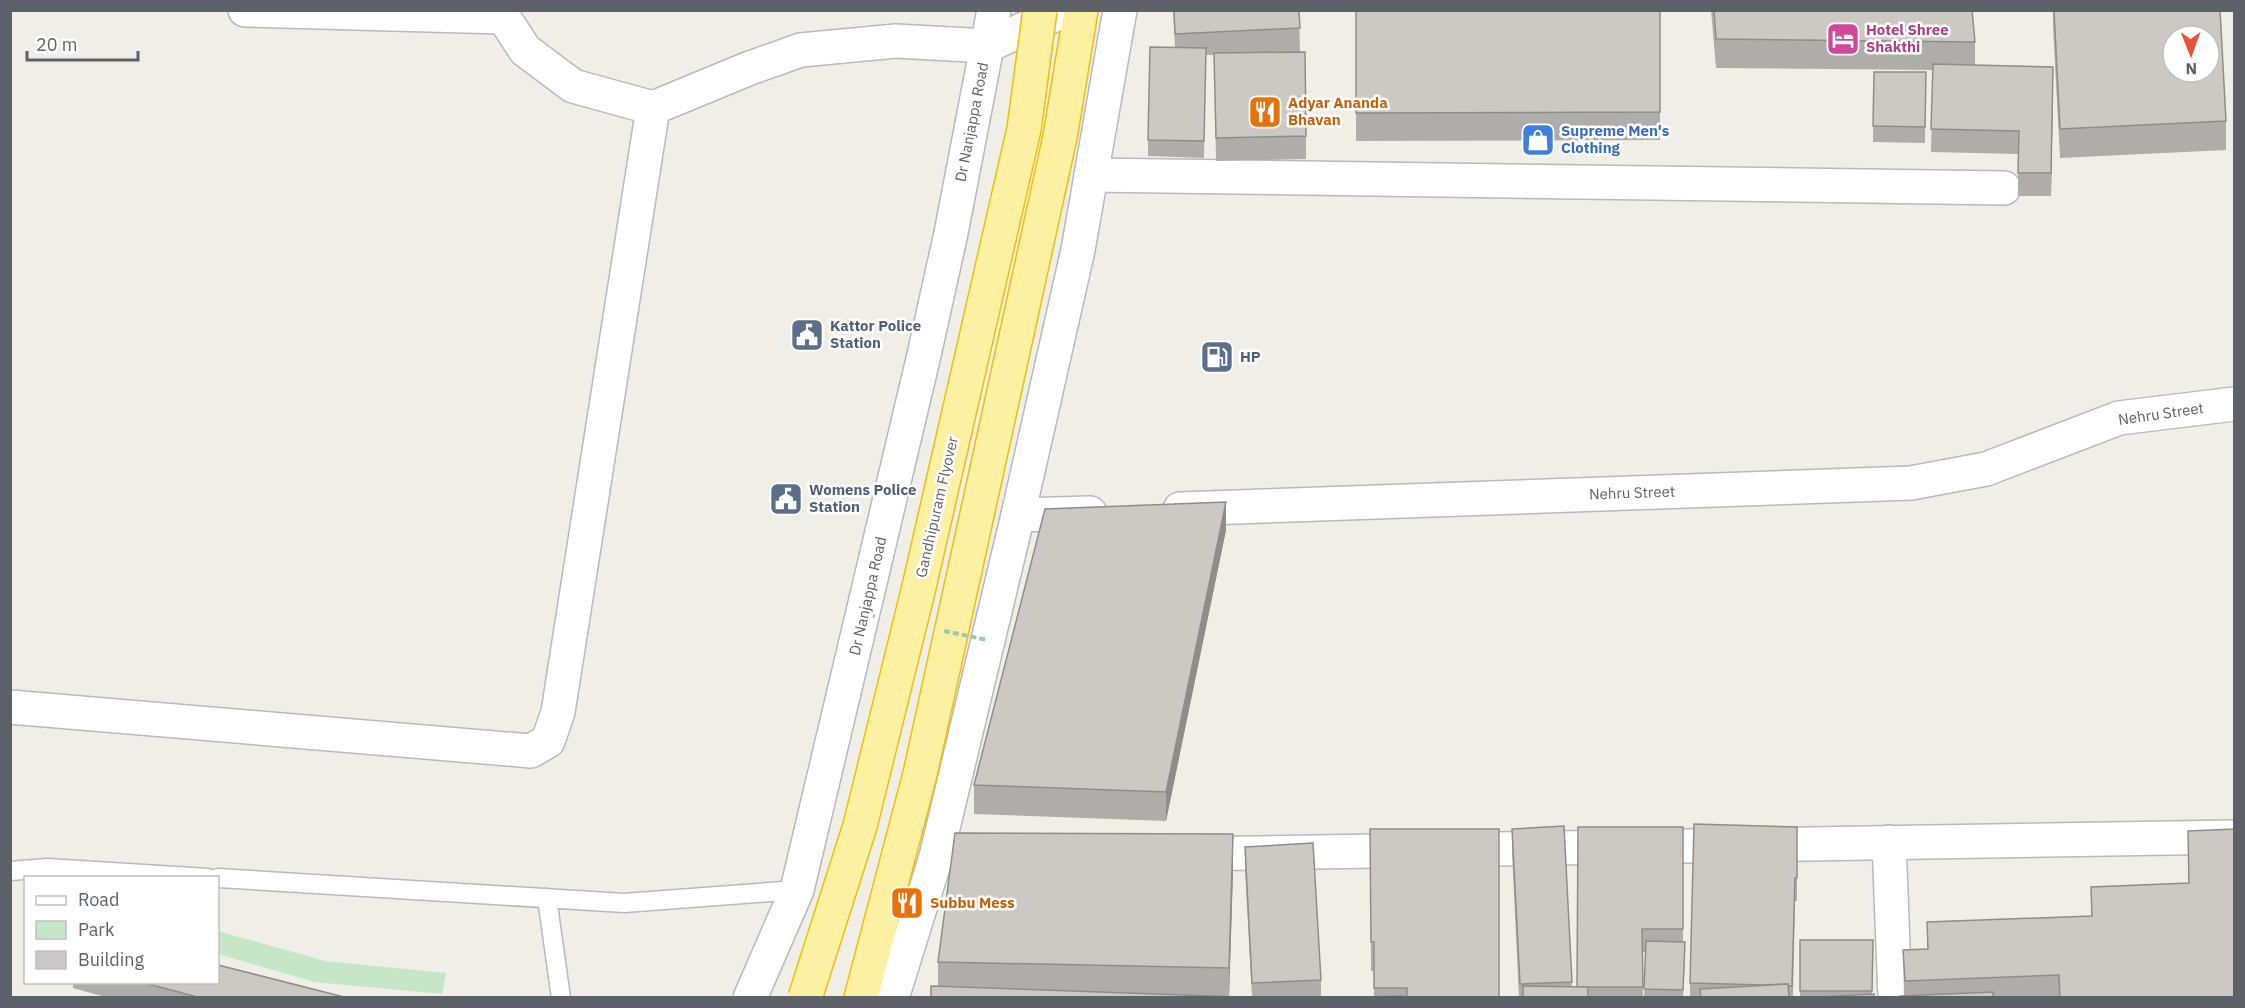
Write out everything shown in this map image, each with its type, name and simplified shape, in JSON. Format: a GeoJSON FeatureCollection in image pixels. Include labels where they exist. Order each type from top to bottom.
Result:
{"type":"FeatureCollection","features":[{"type":"Feature","properties":{"kind":"highway","name":"Gandhipuram Flyover"},"geometry":{"type":"LineString","coordinates":[[805,998],[860,826],[919,587],[1024,129],[1040,10]]}},
{"type":"Feature","properties":{"kind":"highway"},"geometry":{"type":"LineString","coordinates":[[861,998],[920,774],[1060,137],[1081,10]]}},
{"type":"Feature","properties":{"kind":"street"},"geometry":{"type":"LineString","coordinates":[[245,10],[500,14],[525,50],[573,86],[653,108],[750,68],[801,50],[896,41],[987,46],[1065,10]]}},
{"type":"Feature","properties":{"kind":"street","name":"Dr Nanjappa Road"},"geometry":{"type":"LineString","coordinates":[[750,998],[797,890],[924,355],[951,233],[994,10]]}},
{"type":"Feature","properties":{"kind":"street"},"geometry":{"type":"LineString","coordinates":[[892,998],[936,857],[1018,515],[1078,250],[1120,10]]}},
{"type":"Feature","properties":{"kind":"street"},"geometry":{"type":"LineString","coordinates":[[10,707],[531,751],[548,741],[558,712],[653,108]]}},
{"type":"Feature","properties":{"kind":"street"},"geometry":{"type":"LineString","coordinates":[[1091,176],[2004,188]]}},
{"type":"Feature","properties":{"kind":"street","name":"Nehru Street"},"geometry":{"type":"LineString","coordinates":[[1018,515],[1911,483],[1986,469],[2119,418],[2235,404]]}},
{"type":"Feature","properties":{"kind":"street"},"geometry":{"type":"LineString","coordinates":[[1164,854],[2235,837]]}},
{"type":"Feature","properties":{"kind":"street"},"geometry":{"type":"LineString","coordinates":[[1889,843],[1895,998]]}},
{"type":"Feature","properties":{"kind":"street"},"geometry":{"type":"LineString","coordinates":[[936,857],[972,856]]}},
{"type":"Feature","properties":{"kind":"lane"},"geometry":{"type":"LineString","coordinates":[[10,871],[47,868],[176,876]]}},
{"type":"Feature","properties":{"kind":"lane"},"geometry":{"type":"LineString","coordinates":[[219,878],[624,903],[797,890]]}},
{"type":"Feature","properties":{"kind":"lane"},"geometry":{"type":"LineString","coordinates":[[548,898],[561,998]]}},
{"type":"Feature","properties":{"kind":"green space"},"geometry":{"type":"Polygon","coordinates":[[[219,931],[325,961],[446,973],[442,994],[314,982],[219,954],[219,931]]]}},
{"type":"Feature","properties":{"kind":"building"},"geometry":{"type":"Polygon","coordinates":[[[1174,10],[1299,10],[1300,28],[1175,34],[1174,10]]]}},
{"type":"Feature","properties":{"kind":"building"},"geometry":{"type":"Polygon","coordinates":[[[1356,10],[1660,10],[1660,112],[1356,113],[1356,10]]]}},
{"type":"Feature","properties":{"kind":"building"},"geometry":{"type":"Polygon","coordinates":[[[1714,10],[1972,10],[1975,42],[1716,39],[1714,10]]]}},
{"type":"Feature","properties":{"kind":"building"},"geometry":{"type":"Polygon","coordinates":[[[2054,10],[2220,10],[2221,24],[2161,24],[2161,84],[2221,84],[2221,28],[2226,121],[2060,129],[2054,10]]]}},
{"type":"Feature","properties":{"kind":"building"},"geometry":{"type":"Polygon","coordinates":[[[1150,47],[1206,48],[1204,141],[1148,140],[1150,47]]]}},
{"type":"Feature","properties":{"kind":"building"},"geometry":{"type":"Polygon","coordinates":[[[1305,52],[1306,136],[1216,138],[1214,53],[1305,52]]]}},
{"type":"Feature","properties":{"kind":"building"},"geometry":{"type":"Polygon","coordinates":[[[1933,64],[2053,67],[2051,173],[2018,173],[2019,131],[1931,129],[1933,64]]]}},
{"type":"Feature","properties":{"kind":"building"},"geometry":{"type":"Polygon","coordinates":[[[1874,72],[1926,72],[1925,127],[1873,126],[1874,72]]]}},
{"type":"Feature","properties":{"kind":"building"},"geometry":{"type":"Polygon","coordinates":[[[1226,502],[1166,792],[974,785],[1045,509],[1226,502]]]}},
{"type":"Feature","properties":{"kind":"building"},"geometry":{"type":"Polygon","coordinates":[[[1694,824],[1797,827],[1792,986],[1788,984],[1690,983],[1694,824]]]}},
{"type":"Feature","properties":{"kind":"building"},"geometry":{"type":"Polygon","coordinates":[[[1564,826],[1572,982],[1520,984],[1512,829],[1564,826]]]}},
{"type":"Feature","properties":{"kind":"building"},"geometry":{"type":"Polygon","coordinates":[[[1578,827],[1683,827],[1683,929],[1642,929],[1643,987],[1577,987],[1578,827]]]}},
{"type":"Feature","properties":{"kind":"building"},"geometry":{"type":"Polygon","coordinates":[[[1370,829],[1499,829],[1499,998],[1407,998],[1407,988],[1374,988],[1374,942],[1371,942],[1370,829]]]}},
{"type":"Feature","properties":{"kind":"building"},"geometry":{"type":"Polygon","coordinates":[[[2235,829],[2235,998],[2060,998],[2059,975],[1905,981],[1903,950],[1928,949],[1927,922],[2092,916],[2091,887],[2189,883],[2188,831],[2235,829]]]}},
{"type":"Feature","properties":{"kind":"building"},"geometry":{"type":"Polygon","coordinates":[[[955,833],[1233,834],[1229,968],[938,962],[955,833]]]}},
{"type":"Feature","properties":{"kind":"building"},"geometry":{"type":"Polygon","coordinates":[[[1313,843],[1321,980],[1252,983],[1245,847],[1313,843]]]}},
{"type":"Feature","properties":{"kind":"building"},"geometry":{"type":"Polygon","coordinates":[[[1800,940],[1873,940],[1872,991],[1800,991],[1800,940]]]}},
{"type":"Feature","properties":{"kind":"building"},"geometry":{"type":"Polygon","coordinates":[[[1646,941],[1685,942],[1683,990],[1644,989],[1646,941]]]}},
{"type":"Feature","properties":{"kind":"building"},"geometry":{"type":"Polygon","coordinates":[[[219,965],[348,998],[201,998],[148,984],[219,984],[219,965]]]}},
{"type":"Feature","properties":{"kind":"building"},"geometry":{"type":"Polygon","coordinates":[[[1788,984],[1789,998],[1701,998],[1700,989],[1788,984]]]}},
{"type":"Feature","properties":{"kind":"building"},"geometry":{"type":"Polygon","coordinates":[[[931,986],[1267,998],[931,998],[931,986]]]}},
{"type":"Feature","properties":{"kind":"building"},"geometry":{"type":"Polygon","coordinates":[[[1523,986],[1588,987],[1588,998],[1523,998],[1523,986]]]}},
{"type":"Feature","properties":{"kind":"building"},"geometry":{"type":"Polygon","coordinates":[[[1993,992],[1993,998],[1900,998],[1900,996],[1993,992]]]}},
{"type":"Feature","properties":{"kind":"building"},"geometry":{"type":"Polygon","coordinates":[[[1874,994],[1874,998],[1796,998],[1874,994]]]}},
{"type":"Feature","properties":{"kind":"building"},"geometry":{"type":"Polygon","coordinates":[[[1402,996],[1402,998],[1327,998],[1402,996]]]}},
{"type":"Feature","properties":{"kind":"place","name":"Hotel Shree Shakthi"},"geometry":{"type":"Point","coordinates":[1843,39]}},
{"type":"Feature","properties":{"kind":"place","name":"Adyar Ananda Bhavan"},"geometry":{"type":"Point","coordinates":[1265,112]}},
{"type":"Feature","properties":{"kind":"place","name":"Supreme Men's Clothing"},"geometry":{"type":"Point","coordinates":[1538,140]}},
{"type":"Feature","properties":{"kind":"place","name":"Kattor Police Station"},"geometry":{"type":"Point","coordinates":[807,335]}},
{"type":"Feature","properties":{"kind":"place","name":"HP"},"geometry":{"type":"Point","coordinates":[1217,357]}},
{"type":"Feature","properties":{"kind":"place","name":"Womens Police Station"},"geometry":{"type":"Point","coordinates":[786,499]}},
{"type":"Feature","properties":{"kind":"place","name":"Subbu Mess"},"geometry":{"type":"Point","coordinates":[907,903]}}]}
